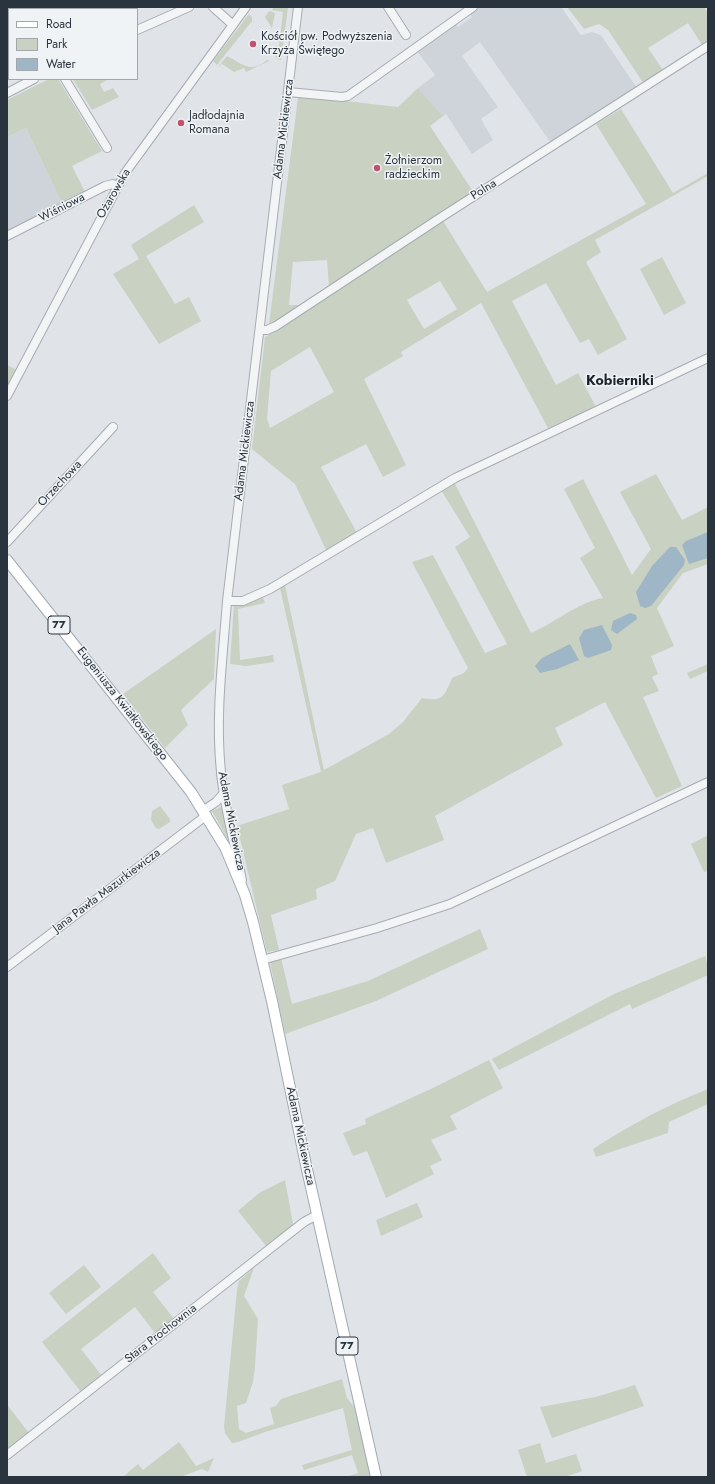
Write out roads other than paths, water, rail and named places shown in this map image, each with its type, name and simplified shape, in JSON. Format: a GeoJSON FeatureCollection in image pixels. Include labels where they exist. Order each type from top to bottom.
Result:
{"type":"FeatureCollection","features":[{"type":"Feature","properties":{"kind":"main road","name":"Eugeniusza Kwiatkowskiego"},"geometry":{"type":"LineString","coordinates":[[7,560],[177,774],[205,812]]}},
{"type":"Feature","properties":{"kind":"main road","name":"Adama Mickiewicza"},"geometry":{"type":"LineString","coordinates":[[205,812],[228,853],[244,895],[262,960],[317,1215]]}},
{"type":"Feature","properties":{"kind":"main road","name":"77"},"geometry":{"type":"LineString","coordinates":[[317,1215],[376,1477]]}},
{"type":"Feature","properties":{"kind":"street"},"geometry":{"type":"LineString","coordinates":[[138,30],[189,7]]}},
{"type":"Feature","properties":{"kind":"street"},"geometry":{"type":"LineString","coordinates":[[213,7],[233,24]]}},
{"type":"Feature","properties":{"kind":"street","name":"Ożarowska"},"geometry":{"type":"LineString","coordinates":[[7,396],[117,186],[170,110],[246,7]]}},
{"type":"Feature","properties":{"kind":"street","name":"Adama Mickiewicza"},"geometry":{"type":"LineString","coordinates":[[244,895],[224,793],[220,763],[219,723],[227,601],[298,7]]}},
{"type":"Feature","properties":{"kind":"street"},"geometry":{"type":"LineString","coordinates":[[388,7],[406,35]]}},
{"type":"Feature","properties":{"kind":"street"},"geometry":{"type":"LineString","coordinates":[[288,92],[342,97],[348,96],[473,7]]}},
{"type":"Feature","properties":{"kind":"street","name":"Polna"},"geometry":{"type":"LineString","coordinates":[[260,330],[267,330],[276,326],[434,222],[708,46]]}},
{"type":"Feature","properties":{"kind":"street"},"geometry":{"type":"LineString","coordinates":[[7,93],[32,80]]}},
{"type":"Feature","properties":{"kind":"street"},"geometry":{"type":"LineString","coordinates":[[66,80],[107,148]]}},
{"type":"Feature","properties":{"kind":"street","name":"Wiśniowa"},"geometry":{"type":"LineString","coordinates":[[7,236],[104,186],[113,184],[117,186]]}},
{"type":"Feature","properties":{"kind":"street"},"geometry":{"type":"LineString","coordinates":[[227,601],[243,601],[270,590],[455,478],[708,358]]}},
{"type":"Feature","properties":{"kind":"street","name":"Orzechowa"},"geometry":{"type":"LineString","coordinates":[[7,542],[114,427]]}},
{"type":"Feature","properties":{"kind":"street"},"geometry":{"type":"LineString","coordinates":[[262,960],[377,928],[450,904],[708,782]]}},
{"type":"Feature","properties":{"kind":"street"},"geometry":{"type":"LineString","coordinates":[[205,812],[224,793]]}},
{"type":"Feature","properties":{"kind":"street","name":"Jana Pawła Mazurkiewicza"},"geometry":{"type":"LineString","coordinates":[[7,967],[205,812]]}},
{"type":"Feature","properties":{"kind":"street","name":"Stara Prochownia"},"geometry":{"type":"LineString","coordinates":[[7,1455],[304,1222],[317,1215]]}},
{"type":"Feature","properties":{"kind":"water"},"geometry":{"type":"Polygon","coordinates":[[[708,532],[708,558],[689,564],[682,545],[686,541],[708,532]]]}},
{"type":"Feature","properties":{"kind":"water"},"geometry":{"type":"Polygon","coordinates":[[[670,547],[676,547],[685,560],[684,565],[651,606],[645,608],[640,606],[636,592],[652,566],[670,547]]]}},
{"type":"Feature","properties":{"kind":"water"},"geometry":{"type":"Polygon","coordinates":[[[630,613],[636,615],[637,619],[617,634],[611,630],[613,621],[630,613]]]}},
{"type":"Feature","properties":{"kind":"water"},"geometry":{"type":"Polygon","coordinates":[[[602,625],[612,645],[611,650],[588,658],[584,656],[579,638],[584,630],[602,625]]]}},
{"type":"Feature","properties":{"kind":"water"},"geometry":{"type":"Polygon","coordinates":[[[570,644],[579,660],[557,669],[540,673],[535,666],[542,658],[570,644]]]}},
{"type":"Feature","properties":{"kind":"place","name":"Kościół pw. Podwyższenia Krzyża Świętego"},"geometry":{"type":"Point","coordinates":[253,44]}},
{"type":"Feature","properties":{"kind":"place","name":"Jadłodajnia Romana"},"geometry":{"type":"Point","coordinates":[181,123]}},
{"type":"Feature","properties":{"kind":"place","name":"Żołnierzom radzieckim"},"geometry":{"type":"Point","coordinates":[377,168]}},
{"type":"Feature","properties":{"kind":"district","name":"Kobierniki"},"geometry":{"type":"Point","coordinates":[620,382]}}]}
